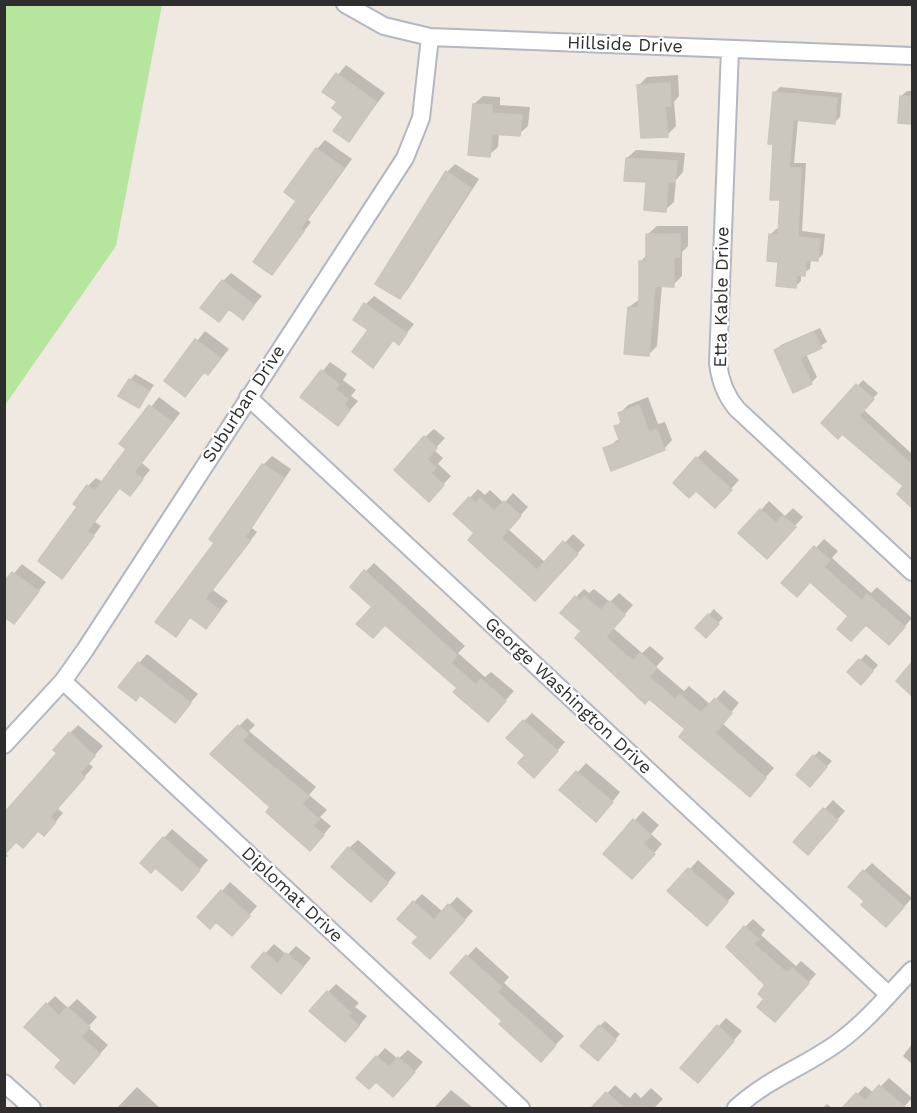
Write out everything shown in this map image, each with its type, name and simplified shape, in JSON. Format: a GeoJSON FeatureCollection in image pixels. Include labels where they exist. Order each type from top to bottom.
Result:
{"type":"FeatureCollection","features":[{"type":"Feature","properties":{"kind":"street","name":"Hillside Drive"},"geometry":{"type":"LineString","coordinates":[[345,4],[384,26],[430,37],[912,56]]}},
{"type":"Feature","properties":{"kind":"street","name":"Suburban Drive"},"geometry":{"type":"LineString","coordinates":[[4,745],[63,681],[411,147],[421,118],[430,37]]}},
{"type":"Feature","properties":{"kind":"street","name":"Etta Kable Drive"},"geometry":{"type":"LineString","coordinates":[[730,49],[718,363],[720,378],[726,394],[737,409],[912,572]]}},
{"type":"Feature","properties":{"kind":"street","name":"George Washington Drive"},"geometry":{"type":"LineString","coordinates":[[248,398],[889,995]]}},
{"type":"Feature","properties":{"kind":"street","name":"Diplomat Drive"},"geometry":{"type":"LineString","coordinates":[[63,681],[521,1108]]}},
{"type":"Feature","properties":{"kind":"street"},"geometry":{"type":"LineString","coordinates":[[736,1108],[774,1077],[840,1041],[912,970]]}},
{"type":"Feature","properties":{"kind":"street"},"geometry":{"type":"LineString","coordinates":[[4,1083],[33,1108]]}},
{"type":"Feature","properties":{"kind":"green space"},"geometry":{"type":"Polygon","coordinates":[[[5,4],[162,5],[116,246],[5,405],[5,4]]]}},
{"type":"Feature","properties":{"kind":"building"},"geometry":{"type":"Polygon","coordinates":[[[336,73],[377,102],[349,142],[333,131],[343,117],[332,108],[337,102],[322,92],[336,73]]]}},
{"type":"Feature","properties":{"kind":"building"},"geometry":{"type":"Polygon","coordinates":[[[670,83],[671,106],[665,106],[668,137],[641,138],[637,85],[670,83]]]}},
{"type":"Feature","properties":{"kind":"building"},"geometry":{"type":"Polygon","coordinates":[[[773,92],[837,98],[835,124],[793,120],[789,168],[801,168],[798,237],[820,239],[818,261],[806,260],[805,276],[797,275],[796,288],[776,286],[778,262],[767,261],[769,234],[778,235],[780,200],[770,200],[773,144],[768,144],[773,92]]]}},
{"type":"Feature","properties":{"kind":"building"},"geometry":{"type":"Polygon","coordinates":[[[900,96],[912,97],[912,124],[898,123],[900,96]]]}},
{"type":"Feature","properties":{"kind":"building"},"geometry":{"type":"Polygon","coordinates":[[[473,104],[492,105],[492,113],[522,115],[520,136],[492,134],[490,157],[468,155],[473,104]]]}},
{"type":"Feature","properties":{"kind":"building"},"geometry":{"type":"Polygon","coordinates":[[[316,148],[344,168],[300,229],[304,231],[272,275],[253,262],[296,201],[284,192],[316,148]]]}},
{"type":"Feature","properties":{"kind":"building"},"geometry":{"type":"Polygon","coordinates":[[[626,158],[677,161],[675,182],[668,182],[666,212],[644,210],[646,182],[624,181],[626,158]]]}},
{"type":"Feature","properties":{"kind":"building"},"geometry":{"type":"Polygon","coordinates":[[[446,171],[471,188],[400,299],[375,284],[446,171]]]}},
{"type":"Feature","properties":{"kind":"building"},"geometry":{"type":"Polygon","coordinates":[[[646,234],[680,234],[680,257],[674,257],[674,287],[655,286],[649,356],[624,354],[628,307],[639,308],[639,261],[646,261],[646,234]]]}},
{"type":"Feature","properties":{"kind":"building"},"geometry":{"type":"Polygon","coordinates":[[[222,280],[254,305],[243,320],[229,309],[219,322],[200,308],[222,280]]]}},
{"type":"Feature","properties":{"kind":"building"},"geometry":{"type":"Polygon","coordinates":[[[364,303],[407,333],[399,345],[393,340],[373,368],[352,352],[368,330],[353,320],[364,303]]]}},
{"type":"Feature","properties":{"kind":"building"},"geometry":{"type":"Polygon","coordinates":[[[814,332],[822,348],[800,358],[812,384],[793,393],[774,350],[814,332]]]}},
{"type":"Feature","properties":{"kind":"building"},"geometry":{"type":"Polygon","coordinates":[[[195,339],[221,358],[208,375],[204,372],[185,397],[164,381],[195,339]]]}},
{"type":"Feature","properties":{"kind":"building"},"geometry":{"type":"Polygon","coordinates":[[[321,370],[339,384],[335,389],[348,399],[344,405],[350,410],[338,426],[300,397],[321,370]]]}},
{"type":"Feature","properties":{"kind":"building"},"geometry":{"type":"Polygon","coordinates":[[[129,379],[149,391],[139,408],[118,396],[129,379]]]}},
{"type":"Feature","properties":{"kind":"building"},"geometry":{"type":"Polygon","coordinates":[[[856,384],[874,399],[859,416],[912,465],[912,508],[897,494],[903,486],[842,434],[838,439],[821,423],[856,384]]]}},
{"type":"Feature","properties":{"kind":"building"},"geometry":{"type":"Polygon","coordinates":[[[149,405],[172,422],[134,472],[143,479],[130,496],[119,488],[87,531],[94,536],[62,579],[38,561],[77,507],[73,504],[87,485],[95,491],[126,449],[119,444],[149,405]]]}},
{"type":"Feature","properties":{"kind":"building"},"geometry":{"type":"Polygon","coordinates":[[[639,405],[649,432],[657,429],[665,450],[611,471],[603,448],[620,442],[614,426],[622,424],[618,413],[639,405]]]}},
{"type":"Feature","properties":{"kind":"building"},"geometry":{"type":"Polygon","coordinates":[[[424,436],[437,448],[427,459],[436,468],[431,473],[444,485],[429,502],[394,470],[424,436]]]}},
{"type":"Feature","properties":{"kind":"building"},"geometry":{"type":"Polygon","coordinates":[[[696,457],[732,490],[715,508],[696,491],[689,498],[673,483],[696,457]]]}},
{"type":"Feature","properties":{"kind":"building"},"geometry":{"type":"Polygon","coordinates":[[[262,464],[284,478],[245,537],[250,541],[205,599],[220,610],[206,629],[190,617],[176,637],[155,622],[214,543],[209,539],[262,464]]]}},
{"type":"Feature","properties":{"kind":"building"},"geometry":{"type":"Polygon","coordinates":[[[469,497],[476,503],[480,498],[494,511],[504,501],[521,516],[501,538],[537,570],[563,541],[578,554],[535,601],[468,540],[474,533],[453,514],[469,497]]]}},
{"type":"Feature","properties":{"kind":"building"},"geometry":{"type":"Polygon","coordinates":[[[760,509],[776,523],[783,516],[796,527],[767,559],[738,533],[760,509]]]}},
{"type":"Feature","properties":{"kind":"building"},"geometry":{"type":"Polygon","coordinates":[[[814,546],[830,560],[824,567],[862,601],[867,594],[905,627],[889,645],[866,625],[851,641],[837,629],[848,616],[810,582],[797,597],[781,583],[814,546]]]}},
{"type":"Feature","properties":{"kind":"building"},"geometry":{"type":"Polygon","coordinates":[[[364,570],[457,655],[451,663],[476,685],[481,679],[506,701],[488,722],[453,692],[457,688],[385,625],[373,638],[356,624],[372,607],[350,587],[364,570]]]}},
{"type":"Feature","properties":{"kind":"building"},"geometry":{"type":"Polygon","coordinates":[[[12,572],[39,591],[14,624],[4,617],[4,582],[12,572]]]}},
{"type":"Feature","properties":{"kind":"building"},"geometry":{"type":"Polygon","coordinates":[[[575,596],[580,601],[584,596],[601,610],[609,601],[625,615],[606,637],[633,661],[640,653],[657,668],[649,677],[675,699],[679,694],[701,713],[715,698],[732,713],[715,733],[766,778],[750,797],[679,737],[685,729],[649,699],[645,704],[575,638],[581,631],[560,613],[575,596]]]}},
{"type":"Feature","properties":{"kind":"building"},"geometry":{"type":"Polygon","coordinates":[[[708,614],[719,624],[706,638],[695,628],[708,614]]]}},
{"type":"Feature","properties":{"kind":"building"},"geometry":{"type":"Polygon","coordinates":[[[859,659],[873,671],[861,685],[847,672],[859,659]]]}},
{"type":"Feature","properties":{"kind":"building"},"geometry":{"type":"Polygon","coordinates":[[[138,662],[191,703],[175,723],[140,695],[136,701],[118,687],[138,662]]]}},
{"type":"Feature","properties":{"kind":"building"},"geometry":{"type":"Polygon","coordinates":[[[912,662],[912,696],[896,681],[912,662]]]}},
{"type":"Feature","properties":{"kind":"building"},"geometry":{"type":"Polygon","coordinates":[[[523,720],[558,751],[534,778],[518,763],[525,755],[506,738],[523,720]]]}},
{"type":"Feature","properties":{"kind":"building"},"geometry":{"type":"Polygon","coordinates":[[[238,725],[248,734],[242,741],[309,796],[302,804],[319,819],[313,826],[324,835],[310,851],[266,812],[270,807],[210,754],[238,725]]]}},
{"type":"Feature","properties":{"kind":"building"},"geometry":{"type":"Polygon","coordinates":[[[69,732],[95,756],[80,773],[85,777],[50,817],[56,822],[44,836],[38,831],[23,848],[16,842],[4,855],[4,813],[57,753],[53,750],[69,732]]]}},
{"type":"Feature","properties":{"kind":"building"},"geometry":{"type":"Polygon","coordinates":[[[813,755],[827,767],[810,787],[796,775],[813,755]]]}},
{"type":"Feature","properties":{"kind":"building"},"geometry":{"type":"Polygon","coordinates":[[[576,771],[613,802],[596,822],[559,790],[576,771]]]}},
{"type":"Feature","properties":{"kind":"building"},"geometry":{"type":"Polygon","coordinates":[[[823,808],[838,820],[808,855],[793,842],[823,808]]]}},
{"type":"Feature","properties":{"kind":"building"},"geometry":{"type":"Polygon","coordinates":[[[633,819],[651,835],[643,844],[655,854],[632,879],[603,854],[633,819]]]}},
{"type":"Feature","properties":{"kind":"building"},"geometry":{"type":"Polygon","coordinates":[[[163,837],[200,870],[182,891],[155,868],[151,873],[140,863],[163,837]]]}},
{"type":"Feature","properties":{"kind":"building"},"geometry":{"type":"Polygon","coordinates":[[[348,847],[388,883],[371,902],[331,867],[348,847]]]}},
{"type":"Feature","properties":{"kind":"building"},"geometry":{"type":"Polygon","coordinates":[[[688,868],[728,902],[707,926],[667,891],[688,868]]]}},
{"type":"Feature","properties":{"kind":"building"},"geometry":{"type":"Polygon","coordinates":[[[863,870],[904,907],[886,927],[861,905],[864,901],[848,887],[863,870]]]}},
{"type":"Feature","properties":{"kind":"building"},"geometry":{"type":"Polygon","coordinates":[[[221,890],[250,916],[232,936],[216,922],[210,929],[197,917],[221,890]]]}},
{"type":"Feature","properties":{"kind":"building"},"geometry":{"type":"Polygon","coordinates":[[[413,901],[434,920],[448,904],[465,920],[430,959],[412,943],[418,937],[397,919],[413,901]]]}},
{"type":"Feature","properties":{"kind":"building"},"geometry":{"type":"Polygon","coordinates":[[[744,926],[759,939],[754,944],[787,973],[792,968],[809,983],[775,1022],[757,1007],[764,999],[758,994],[765,985],[726,947],[744,926]]]}},
{"type":"Feature","properties":{"kind":"building"},"geometry":{"type":"Polygon","coordinates":[[[264,952],[278,964],[286,953],[303,967],[281,994],[251,967],[264,952]]]}},
{"type":"Feature","properties":{"kind":"building"},"geometry":{"type":"Polygon","coordinates":[[[466,955],[502,987],[497,992],[556,1045],[541,1062],[499,1024],[502,1021],[450,973],[466,955]]]}},
{"type":"Feature","properties":{"kind":"building"},"geometry":{"type":"Polygon","coordinates":[[[327,991],[351,1013],[348,1016],[359,1026],[345,1042],[309,1011],[327,991]]]}},
{"type":"Feature","properties":{"kind":"building"},"geometry":{"type":"Polygon","coordinates":[[[46,1003],[59,1016],[67,1007],[90,1027],[81,1037],[100,1054],[74,1084],[55,1067],[61,1060],[24,1027],[46,1003]]]}},
{"type":"Feature","properties":{"kind":"building"},"geometry":{"type":"Polygon","coordinates":[[[599,1025],[616,1040],[598,1061],[580,1046],[599,1025]]]}},
{"type":"Feature","properties":{"kind":"building"},"geometry":{"type":"Polygon","coordinates":[[[717,1025],[734,1041],[698,1083],[680,1068],[717,1025]]]}},
{"type":"Feature","properties":{"kind":"building"},"geometry":{"type":"Polygon","coordinates":[[[376,1056],[389,1067],[398,1057],[415,1072],[393,1097],[376,1082],[369,1089],[356,1078],[376,1056]]]}},
{"type":"Feature","properties":{"kind":"building"},"geometry":{"type":"Polygon","coordinates":[[[879,1085],[906,1108],[842,1108],[856,1093],[865,1101],[879,1085]]]}},
{"type":"Feature","properties":{"kind":"building"},"geometry":{"type":"Polygon","coordinates":[[[606,1092],[624,1108],[591,1108],[606,1092]]]}}]}
